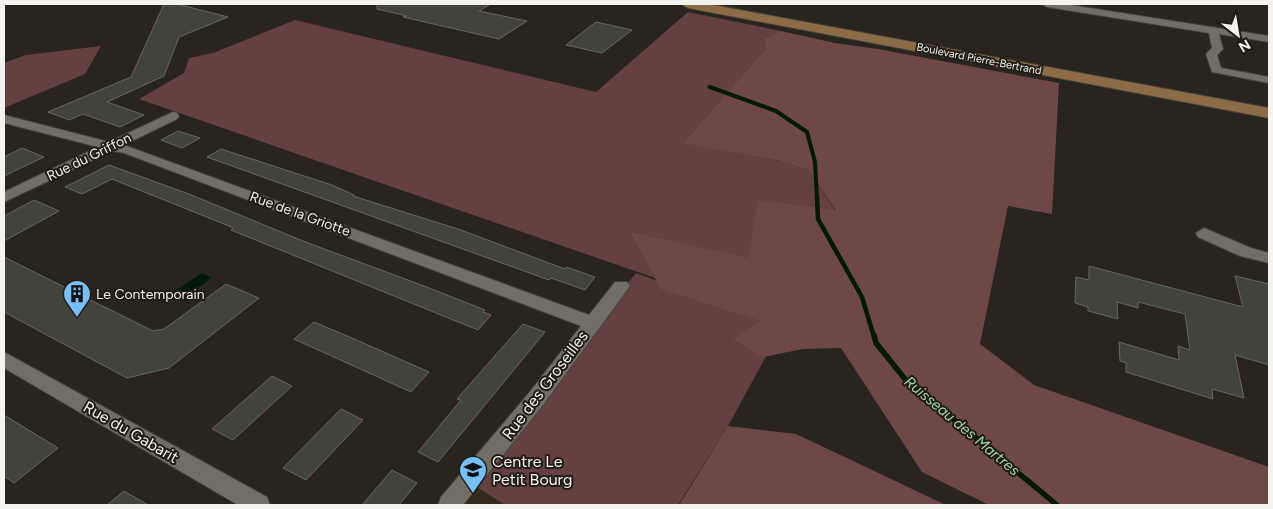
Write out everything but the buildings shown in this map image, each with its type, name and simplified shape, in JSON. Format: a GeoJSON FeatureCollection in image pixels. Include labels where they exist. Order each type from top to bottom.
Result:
{"type":"FeatureCollection","features":[{"type":"Feature","properties":{"kind":"main road","name":"Boulevard Pierre-Bertrand"},"geometry":{"type":"LineString","coordinates":[[688,4],[1269,113]]}},
{"type":"Feature","properties":{"kind":"street"},"geometry":{"type":"LineString","coordinates":[[1047,4],[1064,5],[1269,39]]}},
{"type":"Feature","properties":{"kind":"street"},"geometry":{"type":"LineString","coordinates":[[1213,30],[1218,49],[1211,54],[1216,70],[1269,80]]}},
{"type":"Feature","properties":{"kind":"street","name":"Rue du Griffon"},"geometry":{"type":"LineString","coordinates":[[4,198],[173,116]]}},
{"type":"Feature","properties":{"kind":"street","name":"Rue de la Griotte"},"geometry":{"type":"LineString","coordinates":[[4,119],[67,137],[128,150],[592,323]]}},
{"type":"Feature","properties":{"kind":"street"},"geometry":{"type":"LineString","coordinates":[[1204,233],[1246,252],[1269,258]]}},
{"type":"Feature","properties":{"kind":"street","name":"Rue des Groseilles"},"geometry":{"type":"LineString","coordinates":[[449,505],[536,399],[621,286]]}},
{"type":"Feature","properties":{"kind":"street","name":"Rue du Gabarit"},"geometry":{"type":"LineString","coordinates":[[4,359],[259,505]]}},
{"type":"Feature","properties":{"kind":"shaded area"},"geometry":{"type":"Polygon","coordinates":[[[688,12],[781,31],[764,38],[766,48],[684,142],[772,159],[808,170],[836,211],[749,259],[629,231],[655,278],[139,99],[184,73],[189,58],[213,53],[295,20],[596,92],[688,12]]]}},
{"type":"Feature","properties":{"kind":"shaded area"},"geometry":{"type":"Polygon","coordinates":[[[781,31],[835,43],[878,49],[1059,83],[1052,214],[1008,206],[980,344],[1034,385],[1269,467],[1269,505],[989,505],[922,472],[841,348],[803,349],[763,357],[733,339],[761,321],[661,289],[629,231],[748,258],[758,200],[836,210],[808,170],[772,159],[683,143],[766,48],[764,38],[781,31]]]}},
{"type":"Feature","properties":{"kind":"shaded area"},"geometry":{"type":"Polygon","coordinates":[[[101,46],[85,74],[4,108],[4,63],[26,55],[101,46]]]}},
{"type":"Feature","properties":{"kind":"shaded area"},"geometry":{"type":"Polygon","coordinates":[[[202,273],[212,278],[184,297],[173,292],[202,273]]]}},
{"type":"Feature","properties":{"kind":"shaded area"},"geometry":{"type":"Polygon","coordinates":[[[636,273],[782,327],[728,426],[678,505],[505,505],[469,482],[636,273]]]}},
{"type":"Feature","properties":{"kind":"shaded area"},"geometry":{"type":"Polygon","coordinates":[[[728,426],[796,434],[946,505],[679,505],[728,426]]]}},
{"type":"Feature","properties":{"kind":"shaded area","name":"Centre Le Petit Bourg"},"geometry":{"type":"Polygon","coordinates":[[[469,482],[505,505],[449,505],[469,482]]]}},
{"type":"Feature","properties":{"kind":"waterway","name":"Ruisseau des Martres"},"geometry":{"type":"LineString","coordinates":[[712,88],[776,111],[807,132],[815,162],[817,199]]}},
{"type":"Feature","properties":{"kind":"waterway","name":"Ruisseau des Martres"},"geometry":{"type":"LineString","coordinates":[[817,197],[818,219],[862,297],[874,337]]}},
{"type":"Feature","properties":{"kind":"waterway","name":"Ruisseau des Martres"},"geometry":{"type":"LineString","coordinates":[[874,335],[876,343],[905,379],[1057,505]]}},
{"type":"Feature","properties":{"kind":"place","name":"Le Contemporain"},"geometry":{"type":"Point","coordinates":[77,318]}},
{"type":"Feature","properties":{"kind":"place","name":"Centre Le Petit Bourg"},"geometry":{"type":"Point","coordinates":[473,494]}}]}
